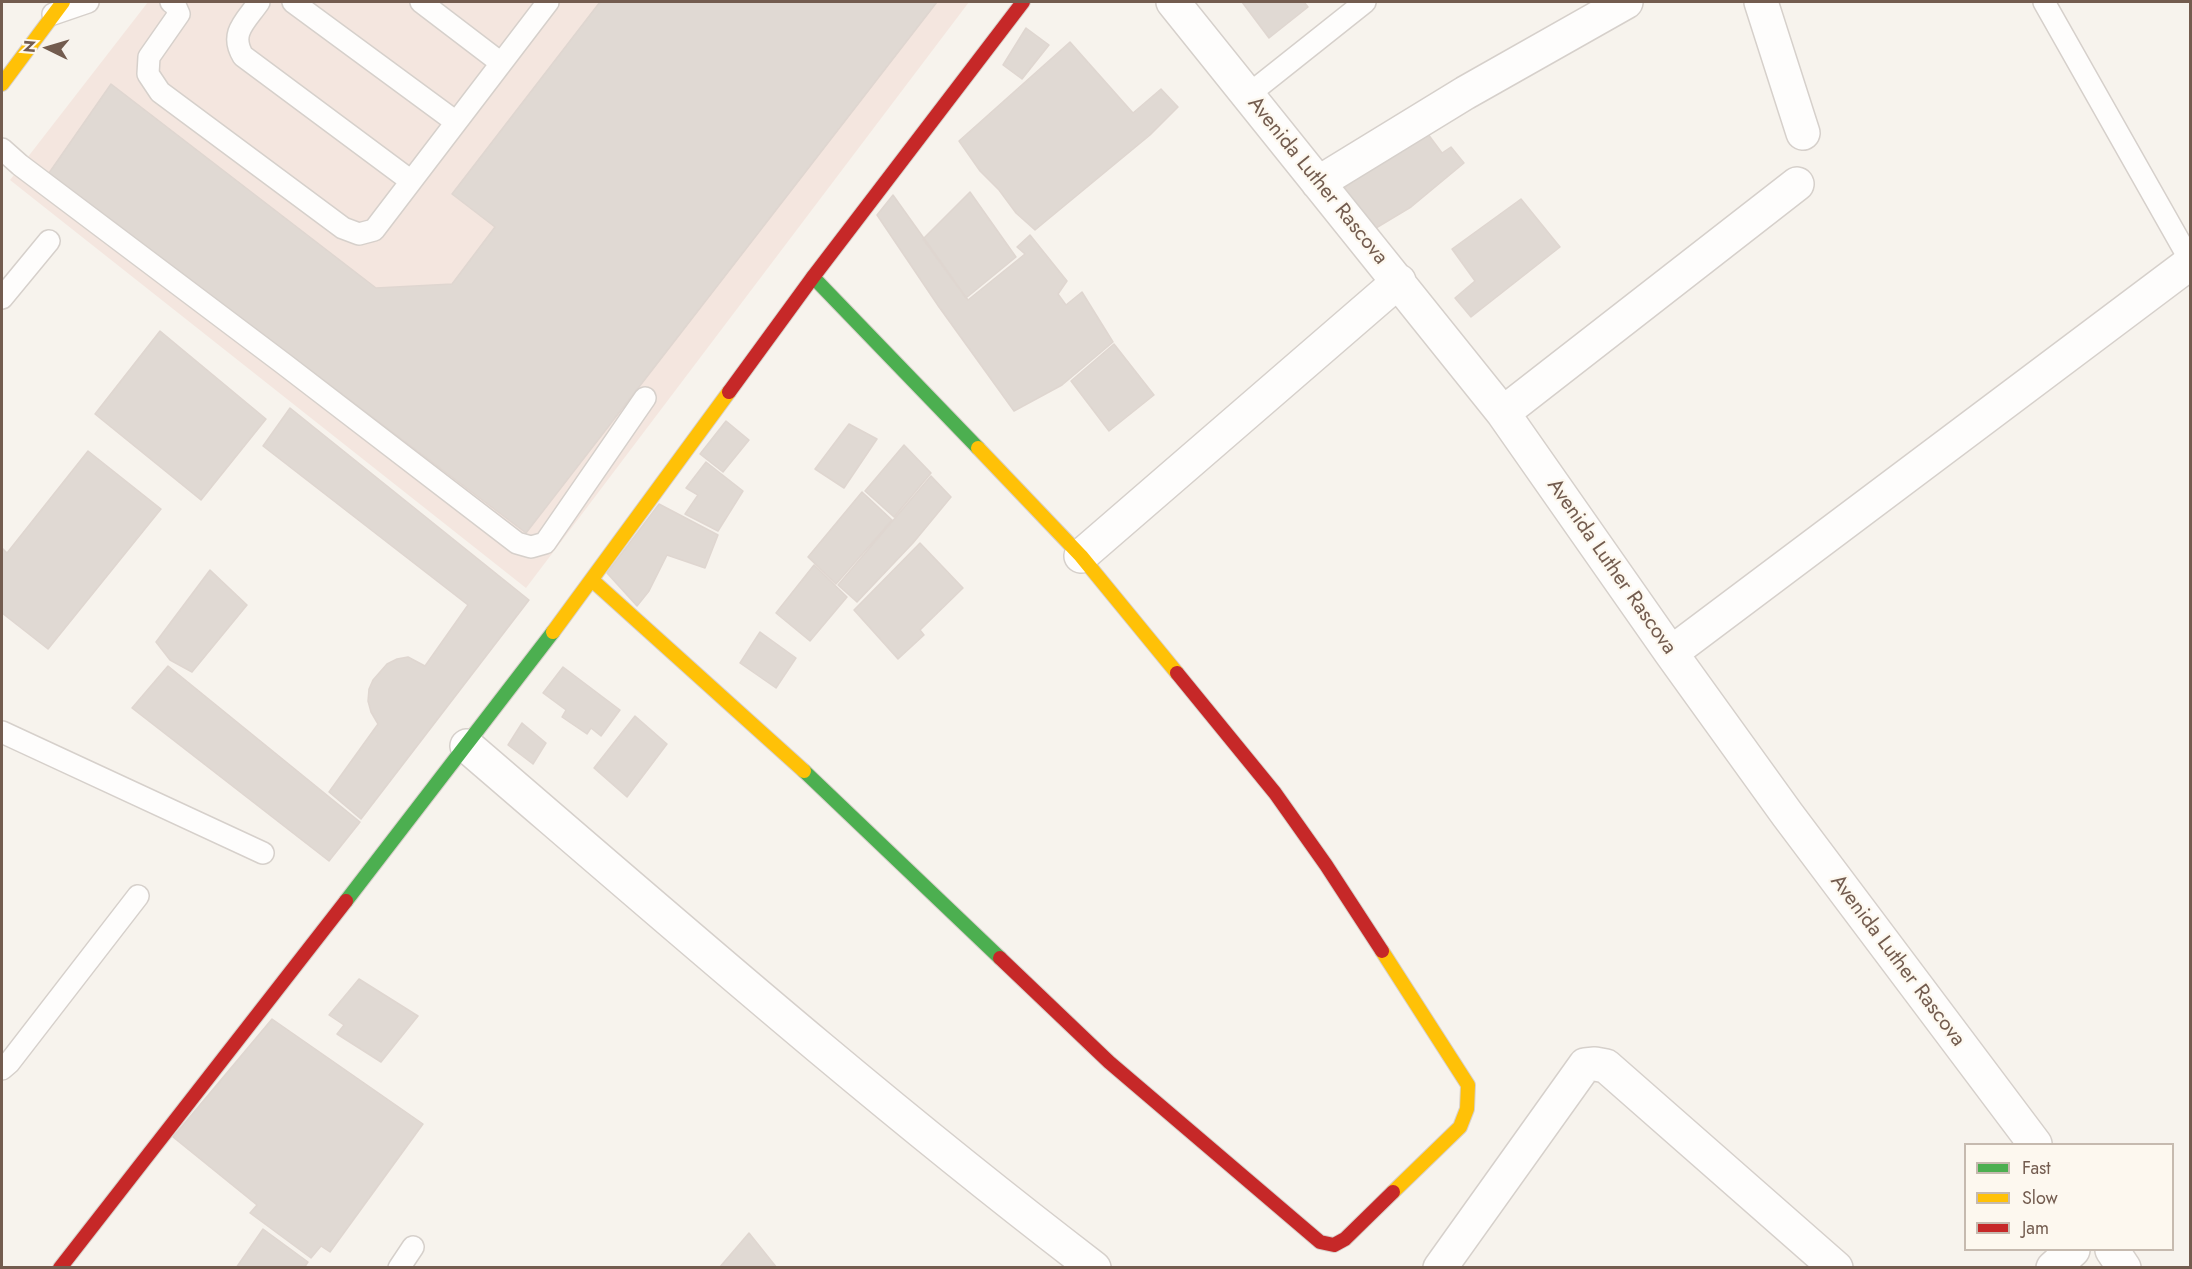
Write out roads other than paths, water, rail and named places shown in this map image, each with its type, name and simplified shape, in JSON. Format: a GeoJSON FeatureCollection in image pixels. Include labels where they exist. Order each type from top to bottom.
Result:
{"type":"FeatureCollection","features":[{"type":"Feature","properties":{"kind":"street"},"geometry":{"type":"LineString","coordinates":[[60,1268],[467,746],[592,580],[813,277],[1023,2]]}},
{"type":"Feature","properties":{"kind":"street","name":"Avenida Luther Rascova"},"geometry":{"type":"LineString","coordinates":[[1173,2],[1503,412],[1671,653],[1787,814],[2034,1143]]}},
{"type":"Feature","properties":{"kind":"street"},"geometry":{"type":"LineString","coordinates":[[1318,183],[1465,93],[1626,2]]}},
{"type":"Feature","properties":{"kind":"street"},"geometry":{"type":"LineString","coordinates":[[1761,2],[1803,133]]}},
{"type":"Feature","properties":{"kind":"street"},"geometry":{"type":"LineString","coordinates":[[2,84],[58,8]]}},
{"type":"Feature","properties":{"kind":"street"},"geometry":{"type":"LineString","coordinates":[[1503,412],[1797,184]]}},
{"type":"Feature","properties":{"kind":"street"},"geometry":{"type":"LineString","coordinates":[[1671,653],[2190,262]]}},
{"type":"Feature","properties":{"kind":"street"},"geometry":{"type":"LineString","coordinates":[[592,580],[778,746],[1109,1062],[1320,1242],[1334,1245],[1345,1239],[1460,1127],[1467,1109],[1468,1085],[1326,865],[1275,793],[1081,556],[813,277]]}},
{"type":"Feature","properties":{"kind":"street"},"geometry":{"type":"LineString","coordinates":[[1081,556],[1399,281]]}},
{"type":"Feature","properties":{"kind":"street"},"geometry":{"type":"LineString","coordinates":[[467,746],[757,994],[993,1191],[1094,1268]]}},
{"type":"Feature","properties":{"kind":"street"},"geometry":{"type":"LineString","coordinates":[[1455,1262],[1585,1065],[1595,1064],[1606,1066],[1836,1268]]}},
{"type":"Feature","properties":{"kind":"street"},"geometry":{"type":"LineString","coordinates":[[2053,1268],[2072,1251]]}},
{"type":"Feature","properties":{"kind":"street"},"geometry":{"type":"LineString","coordinates":[[2113,1251],[2124,1268]]}},
{"type":"Feature","properties":{"kind":"lane"},"geometry":{"type":"LineString","coordinates":[[58,8],[87,2]]}},
{"type":"Feature","properties":{"kind":"lane"},"geometry":{"type":"LineString","coordinates":[[171,2],[179,14],[149,57],[148,74],[160,92],[344,228],[359,234],[374,230],[548,2]]}},
{"type":"Feature","properties":{"kind":"lane"},"geometry":{"type":"LineString","coordinates":[[259,2],[237,33],[237,46],[243,56],[411,181]]}},
{"type":"Feature","properties":{"kind":"lane"},"geometry":{"type":"LineString","coordinates":[[293,2],[456,122]]}},
{"type":"Feature","properties":{"kind":"lane"},"geometry":{"type":"LineString","coordinates":[[421,2],[501,63]]}},
{"type":"Feature","properties":{"kind":"lane"},"geometry":{"type":"LineString","coordinates":[[1248,95],[1365,2]]}},
{"type":"Feature","properties":{"kind":"lane"},"geometry":{"type":"LineString","coordinates":[[2044,2],[2190,262]]}},
{"type":"Feature","properties":{"kind":"lane"},"geometry":{"type":"LineString","coordinates":[[2,149],[517,543],[531,547],[545,543],[645,398]]}},
{"type":"Feature","properties":{"kind":"lane"},"geometry":{"type":"LineString","coordinates":[[2,298],[49,242]]}},
{"type":"Feature","properties":{"kind":"lane"},"geometry":{"type":"LineString","coordinates":[[2,732],[263,852]]}},
{"type":"Feature","properties":{"kind":"lane"},"geometry":{"type":"LineString","coordinates":[[2,1069],[138,896]]}},
{"type":"Feature","properties":{"kind":"lane"},"geometry":{"type":"LineString","coordinates":[[399,1268],[413,1247]]}}]}
